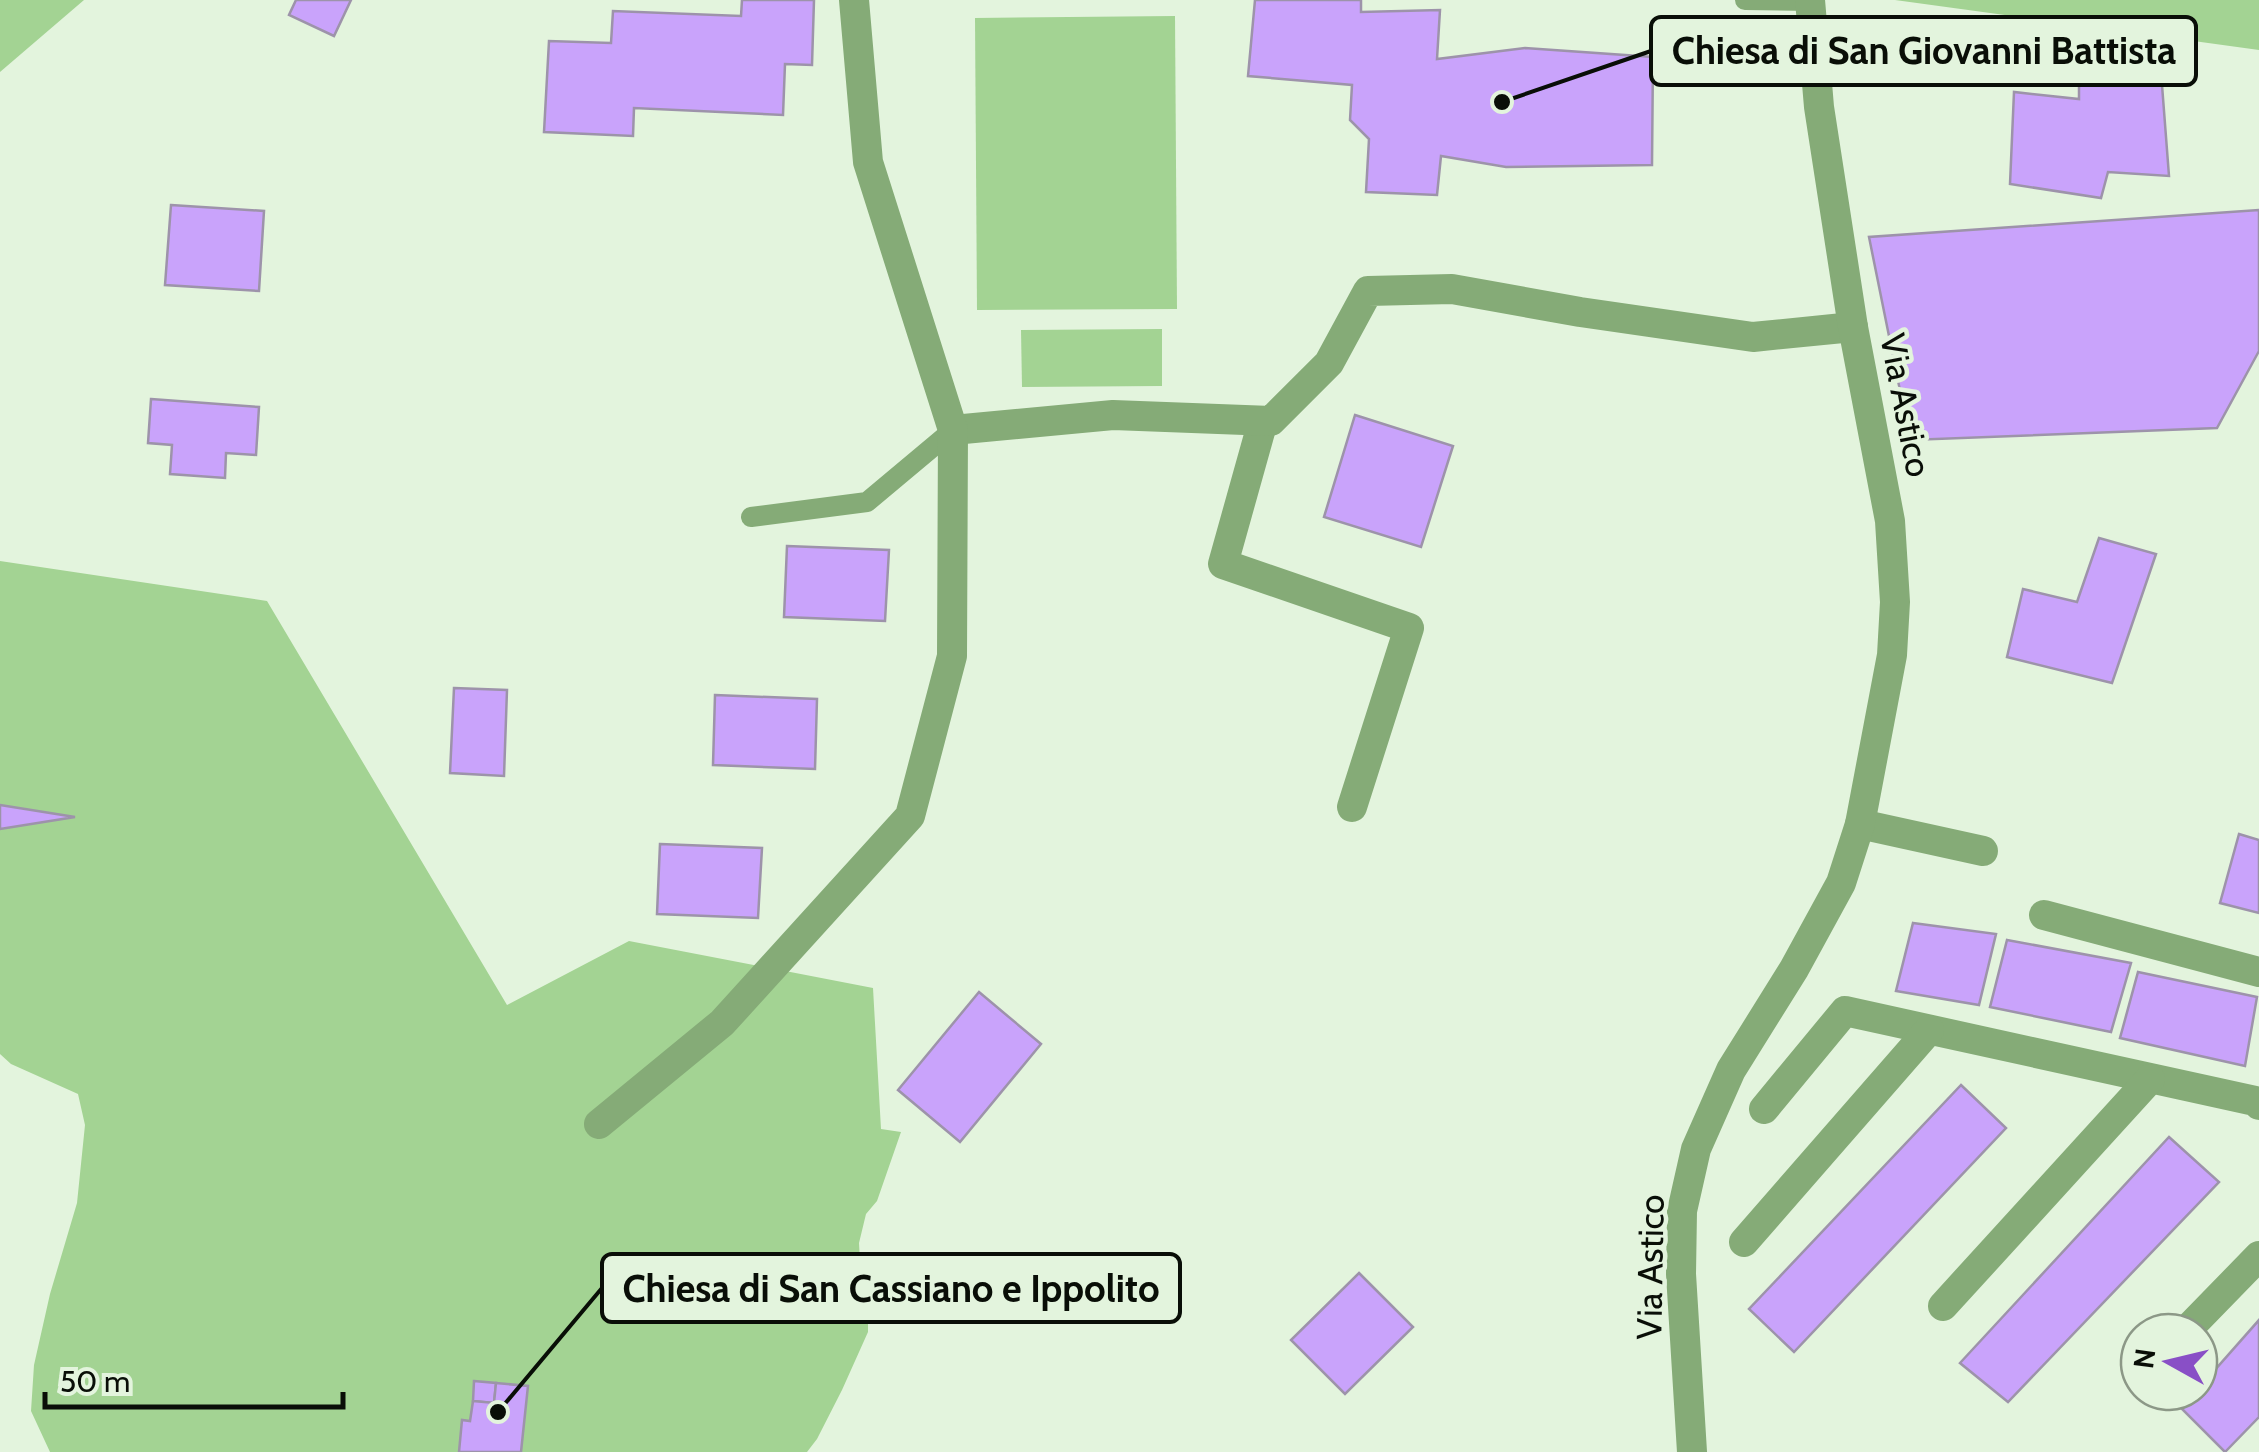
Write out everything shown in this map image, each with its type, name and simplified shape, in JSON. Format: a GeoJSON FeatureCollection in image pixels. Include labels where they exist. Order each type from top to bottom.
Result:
{"type":"FeatureCollection","features":[{"type":"Feature","properties":{"kind":"street"},"geometry":{"type":"LineString","coordinates":[[599,1124],[722,1023],[910,816],[952,656],[953,430],[868,162],[854,0]]}},
{"type":"Feature","properties":{"kind":"street","name":"Via Astico"},"geometry":{"type":"LineString","coordinates":[[1692,1452],[1681,1274],[1682,1211],[1696,1149],[1731,1070],[1794,969],[1841,883],[1860,824],[1892,655],[1895,602],[1890,520],[1852,327],[1819,107],[1810,1]]}},
{"type":"Feature","properties":{"kind":"street"},"geometry":{"type":"LineString","coordinates":[[953,430],[1113,415],[1272,421],[1329,362],[1368,291],[1452,290],[1753,337],[1852,327]]}},
{"type":"Feature","properties":{"kind":"street"},"geometry":{"type":"LineString","coordinates":[[1263,421],[1222,564],[1409,628],[1352,807]]}},
{"type":"Feature","properties":{"kind":"street"},"geometry":{"type":"LineString","coordinates":[[1860,824],[1983,851]]}},
{"type":"Feature","properties":{"kind":"street"},"geometry":{"type":"LineString","coordinates":[[2044,915],[2259,972]]}},
{"type":"Feature","properties":{"kind":"street"},"geometry":{"type":"LineString","coordinates":[[1764,1109],[1845,1010],[2259,1105]]}},
{"type":"Feature","properties":{"kind":"street"},"geometry":{"type":"LineString","coordinates":[[1744,1242],[1929,1030]]}},
{"type":"Feature","properties":{"kind":"street"},"geometry":{"type":"LineString","coordinates":[[1943,1306],[2150,1079]]}},
{"type":"Feature","properties":{"kind":"street"},"geometry":{"type":"LineString","coordinates":[[2204,1312],[2259,1256]]}},
{"type":"Feature","properties":{"kind":"lane"},"geometry":{"type":"LineString","coordinates":[[1745,0],[1810,1]]}},
{"type":"Feature","properties":{"kind":"lane"},"geometry":{"type":"LineString","coordinates":[[751,518],[866,502],[953,430]]}},
{"type":"Feature","properties":{"kind":"green space"},"geometry":{"type":"Polygon","coordinates":[[[0,0],[84,0],[0,72],[0,0]]]}},
{"type":"Feature","properties":{"kind":"green space"},"geometry":{"type":"Polygon","coordinates":[[[1895,0],[2259,0],[2259,50],[1895,0]]]}},
{"type":"Feature","properties":{"kind":"green space"},"geometry":{"type":"Polygon","coordinates":[[[1175,16],[1177,309],[977,310],[975,18],[1175,16]]]}},
{"type":"Feature","properties":{"kind":"green space"},"geometry":{"type":"Polygon","coordinates":[[[1162,329],[1162,386],[1022,387],[1021,330],[1162,329]]]}},
{"type":"Feature","properties":{"kind":"green space"},"geometry":{"type":"Polygon","coordinates":[[[0,561],[267,601],[507,1005],[629,941],[873,988],[881,1129],[901,1132],[877,1201],[866,1214],[859,1243],[868,1290],[868,1332],[842,1390],[807,1452],[50,1452],[31,1411],[34,1365],[77,1203],[85,1125],[78,1094],[11,1064],[0,1054],[0,561]]]}},
{"type":"Feature","properties":{"kind":"building"},"geometry":{"type":"Polygon","coordinates":[[[296,0],[351,0],[334,36],[289,15],[296,0]]]}},
{"type":"Feature","properties":{"kind":"building"},"geometry":{"type":"Polygon","coordinates":[[[742,0],[814,0],[812,65],[785,64],[783,115],[634,108],[633,136],[544,132],[549,41],[611,43],[613,11],[741,16],[742,0]]]}},
{"type":"Feature","properties":{"kind":"building"},"geometry":{"type":"Polygon","coordinates":[[[1255,0],[1361,0],[1361,12],[1440,10],[1437,59],[1525,48],[1653,57],[1652,165],[1506,167],[1441,156],[1437,195],[1366,192],[1369,139],[1350,120],[1352,85],[1248,76],[1255,0]]]}},
{"type":"Feature","properties":{"kind":"building"},"geometry":{"type":"Polygon","coordinates":[[[2079,79],[2162,85],[2169,176],[2108,172],[2101,198],[2010,184],[2014,92],[2079,99],[2079,79]]]}},
{"type":"Feature","properties":{"kind":"building"},"geometry":{"type":"Polygon","coordinates":[[[171,205],[264,211],[259,291],[165,285],[171,205]]]}},
{"type":"Feature","properties":{"kind":"building"},"geometry":{"type":"Polygon","coordinates":[[[2259,210],[2259,351],[2217,428],[1910,440],[1869,237],[2259,210]]]}},
{"type":"Feature","properties":{"kind":"building"},"geometry":{"type":"Polygon","coordinates":[[[151,399],[259,407],[256,455],[226,453],[225,478],[170,474],[172,445],[148,443],[151,399]]]}},
{"type":"Feature","properties":{"kind":"building"},"geometry":{"type":"Polygon","coordinates":[[[1355,415],[1453,446],[1421,547],[1324,517],[1355,415]]]}},
{"type":"Feature","properties":{"kind":"building"},"geometry":{"type":"Polygon","coordinates":[[[2099,538],[2156,554],[2112,683],[2007,657],[2023,589],[2077,602],[2099,538]]]}},
{"type":"Feature","properties":{"kind":"building"},"geometry":{"type":"Polygon","coordinates":[[[787,546],[889,550],[885,621],[784,617],[787,546]]]}},
{"type":"Feature","properties":{"kind":"building"},"geometry":{"type":"Polygon","coordinates":[[[454,688],[507,690],[504,776],[450,773],[454,688]]]}},
{"type":"Feature","properties":{"kind":"building"},"geometry":{"type":"Polygon","coordinates":[[[715,695],[817,699],[815,769],[713,765],[715,695]]]}},
{"type":"Feature","properties":{"kind":"building"},"geometry":{"type":"Polygon","coordinates":[[[0,805],[75,817],[0,829],[0,805]]]}},
{"type":"Feature","properties":{"kind":"building"},"geometry":{"type":"Polygon","coordinates":[[[2239,834],[2259,840],[2259,913],[2220,903],[2239,834]]]}},
{"type":"Feature","properties":{"kind":"building"},"geometry":{"type":"Polygon","coordinates":[[[660,844],[762,848],[758,918],[657,914],[660,844]]]}},
{"type":"Feature","properties":{"kind":"building"},"geometry":{"type":"Polygon","coordinates":[[[1913,923],[1996,934],[1979,1005],[1896,991],[1913,923]]]}},
{"type":"Feature","properties":{"kind":"building"},"geometry":{"type":"Polygon","coordinates":[[[2007,940],[2131,963],[2111,1032],[1990,1007],[2007,940]]]}},
{"type":"Feature","properties":{"kind":"building"},"geometry":{"type":"Polygon","coordinates":[[[2138,972],[2257,997],[2245,1066],[2120,1038],[2138,972]]]}},
{"type":"Feature","properties":{"kind":"building"},"geometry":{"type":"Polygon","coordinates":[[[979,992],[1041,1044],[960,1142],[898,1090],[979,992]]]}},
{"type":"Feature","properties":{"kind":"building"},"geometry":{"type":"Polygon","coordinates":[[[1961,1085],[2006,1128],[1794,1352],[1749,1309],[1961,1085]]]}},
{"type":"Feature","properties":{"kind":"building"},"geometry":{"type":"Polygon","coordinates":[[[2169,1137],[2219,1182],[2008,1402],[1960,1363],[2169,1137]]]}},
{"type":"Feature","properties":{"kind":"building"},"geometry":{"type":"Polygon","coordinates":[[[1359,1273],[1413,1327],[1345,1394],[1291,1340],[1359,1273]]]}},
{"type":"Feature","properties":{"kind":"building"},"geometry":{"type":"Polygon","coordinates":[[[2259,1320],[2259,1417],[2225,1452],[2185,1412],[2219,1412],[2219,1365],[2259,1320]]]}},
{"type":"Feature","properties":{"kind":"building"},"geometry":{"type":"Polygon","coordinates":[[[474,1381],[496,1383],[494,1403],[473,1401],[474,1381]]]}},
{"type":"Feature","properties":{"kind":"building"},"geometry":{"type":"Polygon","coordinates":[[[496,1383],[528,1386],[521,1452],[459,1452],[462,1420],[470,1421],[473,1401],[494,1403],[496,1383]]]}},
{"type":"Feature","properties":{"kind":"place","name":"Chiesa di San Giovanni Battista"},"geometry":{"type":"Point","coordinates":[1502,102]}},
{"type":"Feature","properties":{"kind":"place","name":"Chiesa di San Cassiano e Ippolito"},"geometry":{"type":"Point","coordinates":[498,1412]}}]}
